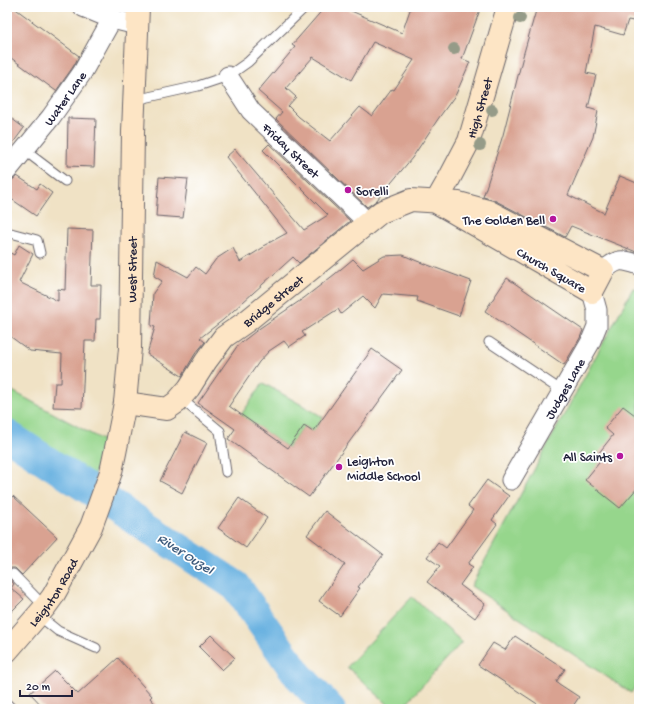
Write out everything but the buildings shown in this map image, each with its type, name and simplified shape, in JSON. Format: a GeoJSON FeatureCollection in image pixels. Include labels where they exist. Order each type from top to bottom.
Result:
{"type":"FeatureCollection","features":[{"type":"Feature","properties":{"kind":"street"},"geometry":{"type":"LineString","coordinates":[[83,7],[106,14],[137,16]]}},
{"type":"Feature","properties":{"kind":"street","name":"High Street"},"geometry":{"type":"LineString","coordinates":[[436,202],[468,141],[508,7]]}},
{"type":"Feature","properties":{"kind":"street","name":"Water Lane"},"geometry":{"type":"LineString","coordinates":[[7,171],[51,117],[82,73],[106,14]]}},
{"type":"Feature","properties":{"kind":"street","name":"West Street"},"geometry":{"type":"LineString","coordinates":[[91,527],[111,472],[125,403],[130,348],[133,132],[137,16]]}},
{"type":"Feature","properties":{"kind":"street","name":"Friday Street"},"geometry":{"type":"LineString","coordinates":[[228,76],[251,111],[362,217]]}},
{"type":"Feature","properties":{"kind":"street","name":"Bridge Street"},"geometry":{"type":"LineString","coordinates":[[125,403],[167,409],[189,388],[206,361],[224,337],[247,321],[381,212],[411,200],[436,202]]}},
{"type":"Feature","properties":{"kind":"street","name":"Church Square"},"geometry":{"type":"LineString","coordinates":[[436,202],[459,203],[488,211],[603,271],[592,292],[436,202]]}},
{"type":"Feature","properties":{"kind":"street"},"geometry":{"type":"LineString","coordinates":[[603,271],[613,262],[625,260],[639,265]]}},
{"type":"Feature","properties":{"kind":"street","name":"Judges Lane"},"geometry":{"type":"LineString","coordinates":[[511,480],[590,344],[597,326],[597,310],[592,292]]}},
{"type":"Feature","properties":{"kind":"street","name":"Leighton Road"},"geometry":{"type":"LineString","coordinates":[[7,651],[41,611],[62,582],[91,527]]}},
{"type":"Feature","properties":{"kind":"lane"},"geometry":{"type":"LineString","coordinates":[[135,100],[198,86],[228,76],[248,62],[305,7]]}},
{"type":"Feature","properties":{"kind":"lane"},"geometry":{"type":"LineString","coordinates":[[24,150],[65,181]]}},
{"type":"Feature","properties":{"kind":"lane"},"geometry":{"type":"LineString","coordinates":[[7,232],[38,240],[40,253]]}},
{"type":"Feature","properties":{"kind":"lane"},"geometry":{"type":"LineString","coordinates":[[489,342],[562,391]]}},
{"type":"Feature","properties":{"kind":"lane"},"geometry":{"type":"LineString","coordinates":[[180,398],[220,431],[226,472]]}},
{"type":"Feature","properties":{"kind":"lane"},"geometry":{"type":"LineString","coordinates":[[13,574],[58,631],[96,648]]}},
{"type":"Feature","properties":{"kind":"lane"},"geometry":{"type":"LineString","coordinates":[[7,704],[12,709]]}},
{"type":"Feature","properties":{"kind":"green space"},"geometry":{"type":"Polygon","coordinates":[[[633,288],[639,289],[639,681],[631,693],[471,586],[633,288]]]}},
{"type":"Feature","properties":{"kind":"green space"},"geometry":{"type":"Polygon","coordinates":[[[263,383],[323,417],[313,432],[304,426],[288,448],[241,415],[263,383]]]}},
{"type":"Feature","properties":{"kind":"green space"},"geometry":{"type":"Polygon","coordinates":[[[7,388],[106,442],[90,487],[7,432],[7,388]]]}},
{"type":"Feature","properties":{"kind":"green space"},"geometry":{"type":"Polygon","coordinates":[[[412,597],[462,642],[401,709],[393,709],[347,667],[412,597]]]}},
{"type":"Feature","properties":{"kind":"waterway","name":"River Ouzel"},"geometry":{"type":"LineString","coordinates":[[7,435],[236,586],[298,675],[330,709]]}},
{"type":"Feature","properties":{"kind":"place","name":"Sorelli"},"geometry":{"type":"Point","coordinates":[348,190]}},
{"type":"Feature","properties":{"kind":"place","name":"The Golden Bell"},"geometry":{"type":"Point","coordinates":[553,219]}},
{"type":"Feature","properties":{"kind":"place","name":"All Saints"},"geometry":{"type":"Point","coordinates":[620,456]}},
{"type":"Feature","properties":{"kind":"place","name":"Leighton Middle School"},"geometry":{"type":"Point","coordinates":[339,467]}}]}
